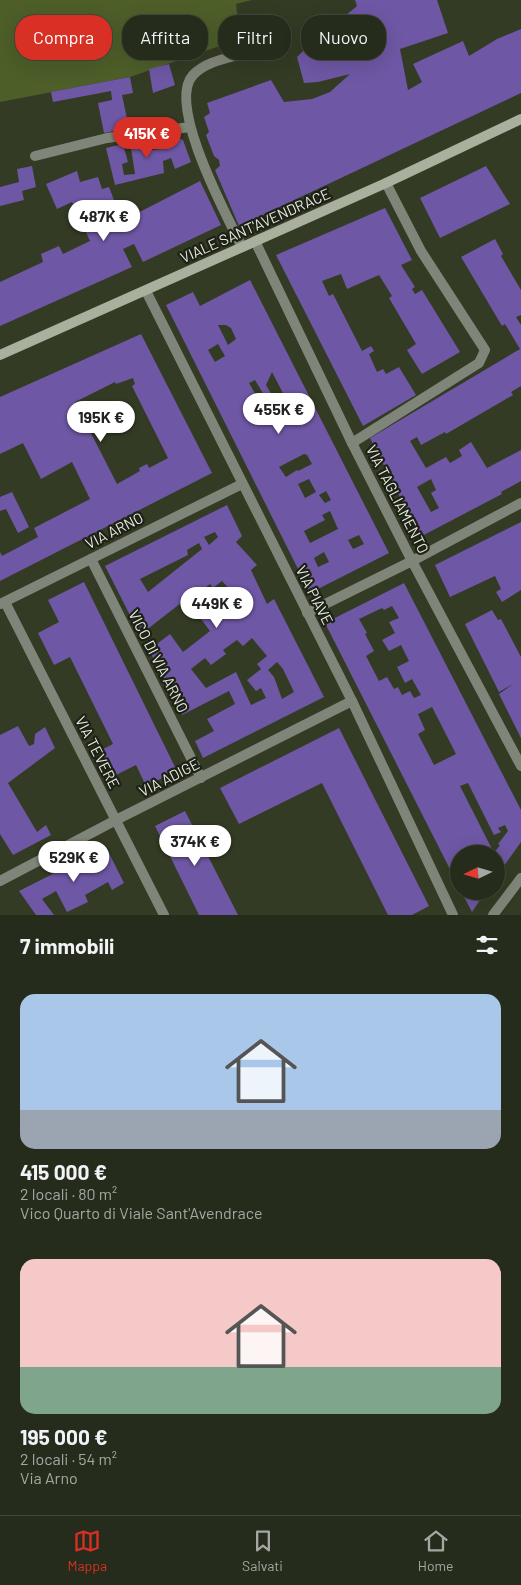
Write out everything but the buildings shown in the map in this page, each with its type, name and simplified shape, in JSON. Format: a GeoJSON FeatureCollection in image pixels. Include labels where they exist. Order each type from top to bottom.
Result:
{"type":"FeatureCollection","features":[{"type":"Feature","properties":{"kind":"main road","name":"VIALE SANT'AVENDRACE"},"geometry":{"type":"LineString","coordinates":[[0,355],[386,183],[521,119]]}},
{"type":"Feature","properties":{"kind":"street"},"geometry":{"type":"LineString","coordinates":[[221,60],[204,66],[191,76],[186,91],[187,111],[190,127],[206,172],[242,247]]}},
{"type":"Feature","properties":{"kind":"street"},"geometry":{"type":"LineString","coordinates":[[35,156],[107,138],[190,127]]}},
{"type":"Feature","properties":{"kind":"street"},"geometry":{"type":"LineString","coordinates":[[352,443],[479,363],[485,350],[422,251],[386,183]]}},
{"type":"Feature","properties":{"kind":"street","name":"VIA TAGLIAMENTO"},"geometry":{"type":"LineString","coordinates":[[256,241],[352,443],[412,561],[521,766]]}},
{"type":"Feature","properties":{"kind":"street","name":"VIA PIAVE"},"geometry":{"type":"LineString","coordinates":[[146,291],[352,702],[453,915]]}},
{"type":"Feature","properties":{"kind":"street","name":"VIA ARNO"},"geometry":{"type":"LineString","coordinates":[[2,603],[242,484]]}},
{"type":"Feature","properties":{"kind":"street"},"geometry":{"type":"LineString","coordinates":[[307,613],[521,504]]}},
{"type":"Feature","properties":{"kind":"street","name":"VICO DI VIA ARNO"},"geometry":{"type":"LineString","coordinates":[[90,559],[201,778]]}},
{"type":"Feature","properties":{"kind":"street","name":"VIA TEVERE"},"geometry":{"type":"LineString","coordinates":[[2,603],[164,915]]}},
{"type":"Feature","properties":{"kind":"street","name":"VIA ADIGE"},"geometry":{"type":"LineString","coordinates":[[0,881],[116,820],[352,702]]}},
{"type":"Feature","properties":{"kind":"street"},"geometry":{"type":"LineString","coordinates":[[493,915],[521,878]]}},
{"type":"Feature","properties":{"kind":"green space"},"geometry":{"type":"Polygon","coordinates":[[[0,0],[252,0],[236,4],[237,15],[218,15],[218,47],[208,50],[208,15],[122,15],[122,60],[179,60],[130,77],[0,102],[0,0]]]}}]}
